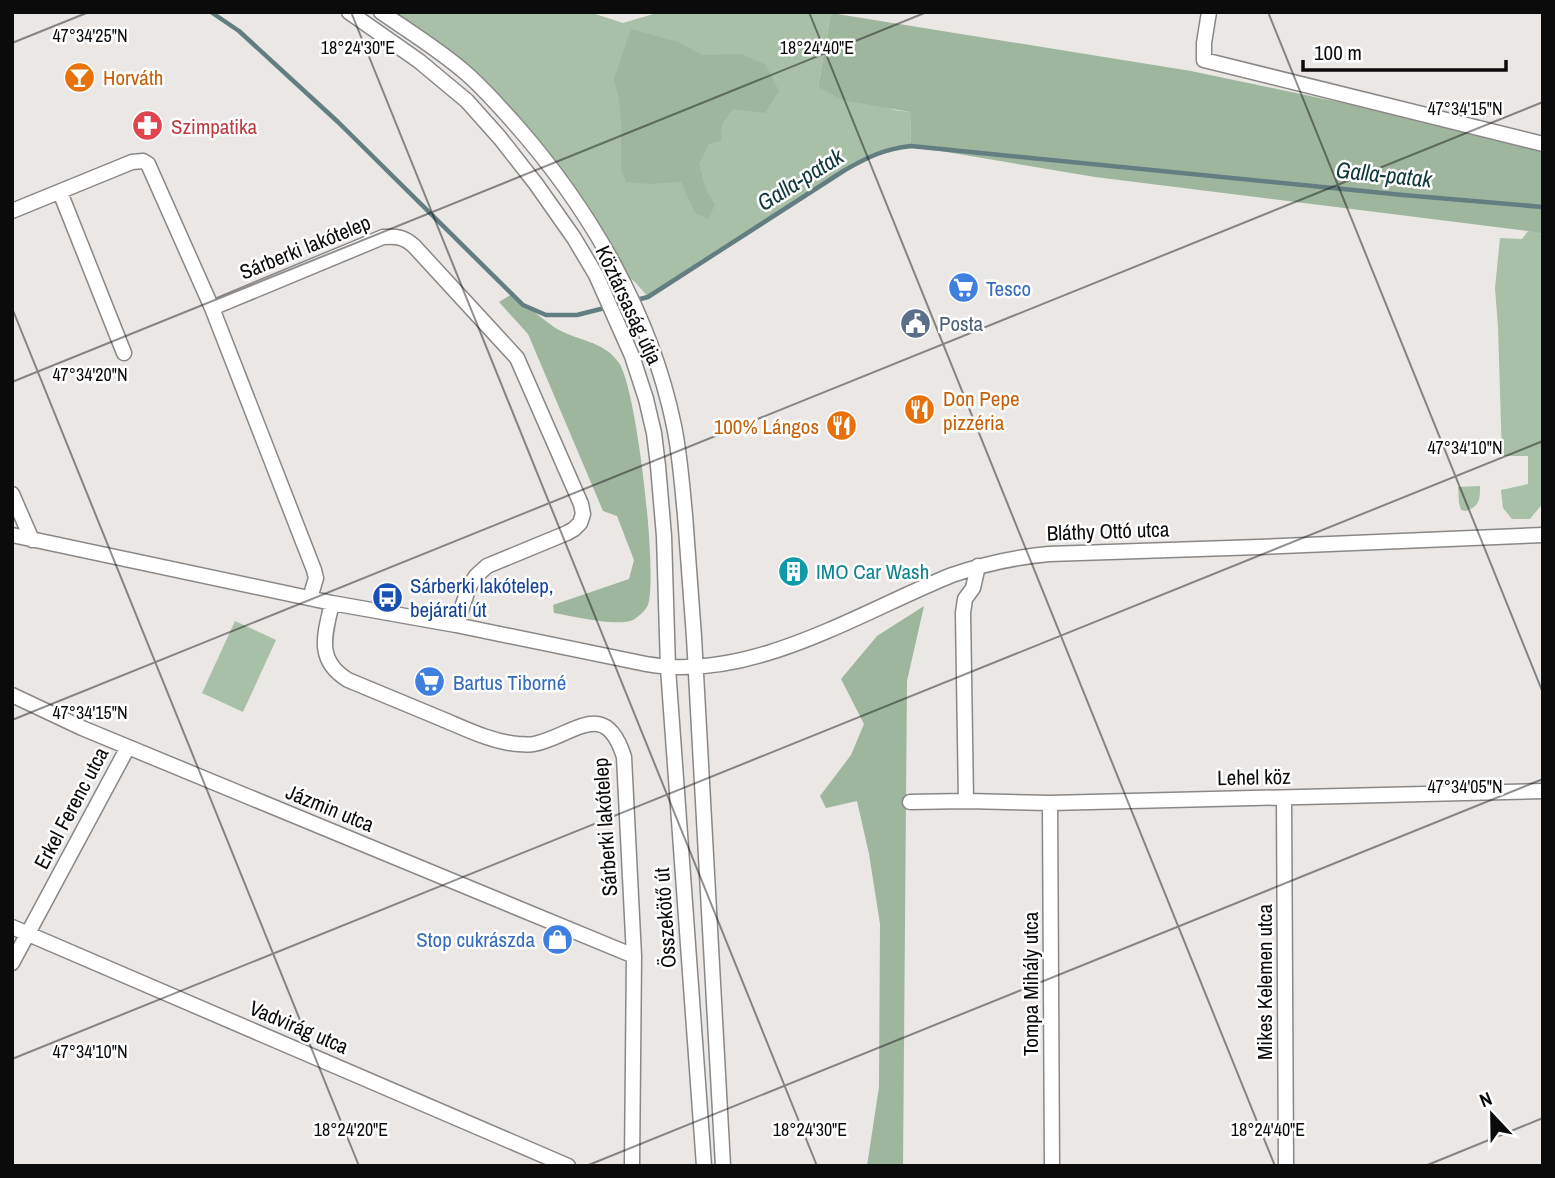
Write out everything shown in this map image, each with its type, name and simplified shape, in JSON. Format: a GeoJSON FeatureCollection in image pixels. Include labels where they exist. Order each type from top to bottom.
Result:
{"type":"FeatureCollection","features":[{"type":"Feature","properties":{"kind":"street","name":"Köztársaság útja"},"geometry":{"type":"LineString","coordinates":[[349,12],[419,61],[467,101],[536,184],[574,238],[604,291],[632,356],[654,433],[664,536],[668,668]]}},
{"type":"Feature","properties":{"kind":"street","name":"Köztársaság útja"},"geometry":{"type":"LineString","coordinates":[[381,12],[467,74],[501,108],[535,146],[573,197],[623,282],[660,372],[674,426],[685,520],[695,668]]}},
{"type":"Feature","properties":{"kind":"street"},"geometry":{"type":"LineString","coordinates":[[1209,12],[1204,60],[1543,144]]}},
{"type":"Feature","properties":{"kind":"street"},"geometry":{"type":"LineString","coordinates":[[12,211],[132,162],[143,160],[152,170],[212,308],[314,570],[316,578],[310,598]]}},
{"type":"Feature","properties":{"kind":"street"},"geometry":{"type":"LineString","coordinates":[[60,192],[124,353]]}},
{"type":"Feature","properties":{"kind":"street","name":"Sárberki lakótelep"},"geometry":{"type":"LineString","coordinates":[[212,308],[383,237],[394,236],[405,239],[414,246],[517,358],[581,503],[583,514],[580,523],[567,533],[487,566],[469,587],[456,625]]}},
{"type":"Feature","properties":{"kind":"street"},"geometry":{"type":"LineString","coordinates":[[12,494],[32,540]]}},
{"type":"Feature","properties":{"kind":"street","name":"Bláthy Ottó utca"},"geometry":{"type":"LineString","coordinates":[[12,535],[332,603],[668,668],[695,668],[752,658],[793,645],[915,590],[978,566],[1014,557],[1543,535]]}},
{"type":"Feature","properties":{"kind":"street"},"geometry":{"type":"LineString","coordinates":[[966,801],[963,613],[965,599],[973,588],[978,566]]}},
{"type":"Feature","properties":{"kind":"street","name":"Sárberki lakótelep"},"geometry":{"type":"LineString","coordinates":[[332,603],[324,640],[326,653],[338,674],[348,680],[481,735],[510,743],[532,744],[580,725],[594,723],[604,726],[620,743],[624,757],[634,956],[632,1166]]}},
{"type":"Feature","properties":{"kind":"street","name":"Összekötő út"},"geometry":{"type":"LineString","coordinates":[[668,668],[704,1166]]}},
{"type":"Feature","properties":{"kind":"street","name":"Összekötő út"},"geometry":{"type":"LineString","coordinates":[[695,668],[723,1166]]}},
{"type":"Feature","properties":{"kind":"street","name":"Jázmin utca"},"geometry":{"type":"LineString","coordinates":[[12,695],[82,728],[634,956]]}},
{"type":"Feature","properties":{"kind":"street","name":"Erkel Ferenc utca"},"geometry":{"type":"LineString","coordinates":[[12,962],[128,747]]}},
{"type":"Feature","properties":{"kind":"street","name":"Lehel köz"},"geometry":{"type":"LineString","coordinates":[[910,802],[1050,803],[1543,791]]}},
{"type":"Feature","properties":{"kind":"street","name":"Mikes Kelemen utca"},"geometry":{"type":"LineString","coordinates":[[1284,798],[1286,1166]]}},
{"type":"Feature","properties":{"kind":"street","name":"Tompa Mihály utca"},"geometry":{"type":"LineString","coordinates":[[1050,803],[1052,1166]]}},
{"type":"Feature","properties":{"kind":"street","name":"Vadvirág utca"},"geometry":{"type":"LineString","coordinates":[[12,927],[568,1166]]}},
{"type":"Feature","properties":{"kind":"green space"},"geometry":{"type":"Polygon","coordinates":[[[380,12],[589,12],[623,23],[660,12],[831,13],[818,87],[910,112],[911,146],[874,154],[845,170],[648,297],[635,282],[615,267],[501,108],[380,12]]]}},
{"type":"Feature","properties":{"kind":"green space"},"geometry":{"type":"Polygon","coordinates":[[[831,13],[1191,71],[1543,145],[1543,234],[1095,177],[911,146],[910,112],[842,100],[818,87],[831,13]]]}},
{"type":"Feature","properties":{"kind":"green space"},"geometry":{"type":"Polygon","coordinates":[[[631,29],[678,42],[702,55],[741,54],[766,65],[779,91],[765,113],[733,109],[722,124],[721,141],[709,144],[699,164],[705,187],[715,205],[708,219],[695,213],[681,182],[626,182],[621,169],[621,121],[614,79],[631,29]]]}},
{"type":"Feature","properties":{"kind":"green space"},"geometry":{"type":"Polygon","coordinates":[[[1528,231],[1543,234],[1543,503],[1530,519],[1512,519],[1503,508],[1501,490],[1528,484],[1528,456],[1502,456],[1495,288],[1500,238],[1522,239],[1528,231]]]}},
{"type":"Feature","properties":{"kind":"green space"},"geometry":{"type":"Polygon","coordinates":[[[512,294],[562,332],[597,345],[613,355],[626,380],[639,443],[650,558],[648,605],[633,620],[606,622],[554,613],[553,605],[629,579],[634,560],[617,516],[603,511],[528,334],[499,302],[512,294]]]}},
{"type":"Feature","properties":{"kind":"green space"},"geometry":{"type":"Polygon","coordinates":[[[1480,486],[1477,504],[1466,511],[1461,510],[1458,487],[1480,486]]]}},
{"type":"Feature","properties":{"kind":"green space"},"geometry":{"type":"Polygon","coordinates":[[[924,606],[907,681],[903,1166],[867,1166],[879,1087],[880,924],[857,801],[826,808],[820,796],[851,755],[864,724],[841,679],[877,636],[924,606]]]}},
{"type":"Feature","properties":{"kind":"green space"},"geometry":{"type":"Polygon","coordinates":[[[235,621],[276,640],[243,712],[202,693],[235,621]]]}},
{"type":"Feature","properties":{"kind":"waterway","name":"Galla-patak"},"geometry":{"type":"LineString","coordinates":[[211,12],[239,31],[338,122],[523,305],[546,315],[577,315],[648,297],[845,170],[876,154],[911,146],[1543,207]]}},
{"type":"Feature","properties":{"kind":"place","name":"Horváth"},"geometry":{"type":"Point","coordinates":[80,77]}},
{"type":"Feature","properties":{"kind":"place","name":"Szimpatika"},"geometry":{"type":"Point","coordinates":[148,126]}},
{"type":"Feature","properties":{"kind":"place","name":"Tesco"},"geometry":{"type":"Point","coordinates":[963,288]}},
{"type":"Feature","properties":{"kind":"place","name":"Posta"},"geometry":{"type":"Point","coordinates":[916,323]}},
{"type":"Feature","properties":{"kind":"place","name":"Don Pepe pizzéria"},"geometry":{"type":"Point","coordinates":[920,410]}},
{"type":"Feature","properties":{"kind":"place","name":"100% Lángos"},"geometry":{"type":"Point","coordinates":[842,426]}},
{"type":"Feature","properties":{"kind":"place","name":"IMO Car Wash"},"geometry":{"type":"Point","coordinates":[793,571]}},
{"type":"Feature","properties":{"kind":"place","name":"Sárberki lakótelep, bejárati út"},"geometry":{"type":"Point","coordinates":[387,597]}},
{"type":"Feature","properties":{"kind":"place","name":"Bartus Tiborné"},"geometry":{"type":"Point","coordinates":[430,682]}},
{"type":"Feature","properties":{"kind":"place","name":"Stop cukrászda"},"geometry":{"type":"Point","coordinates":[558,939]}}]}
